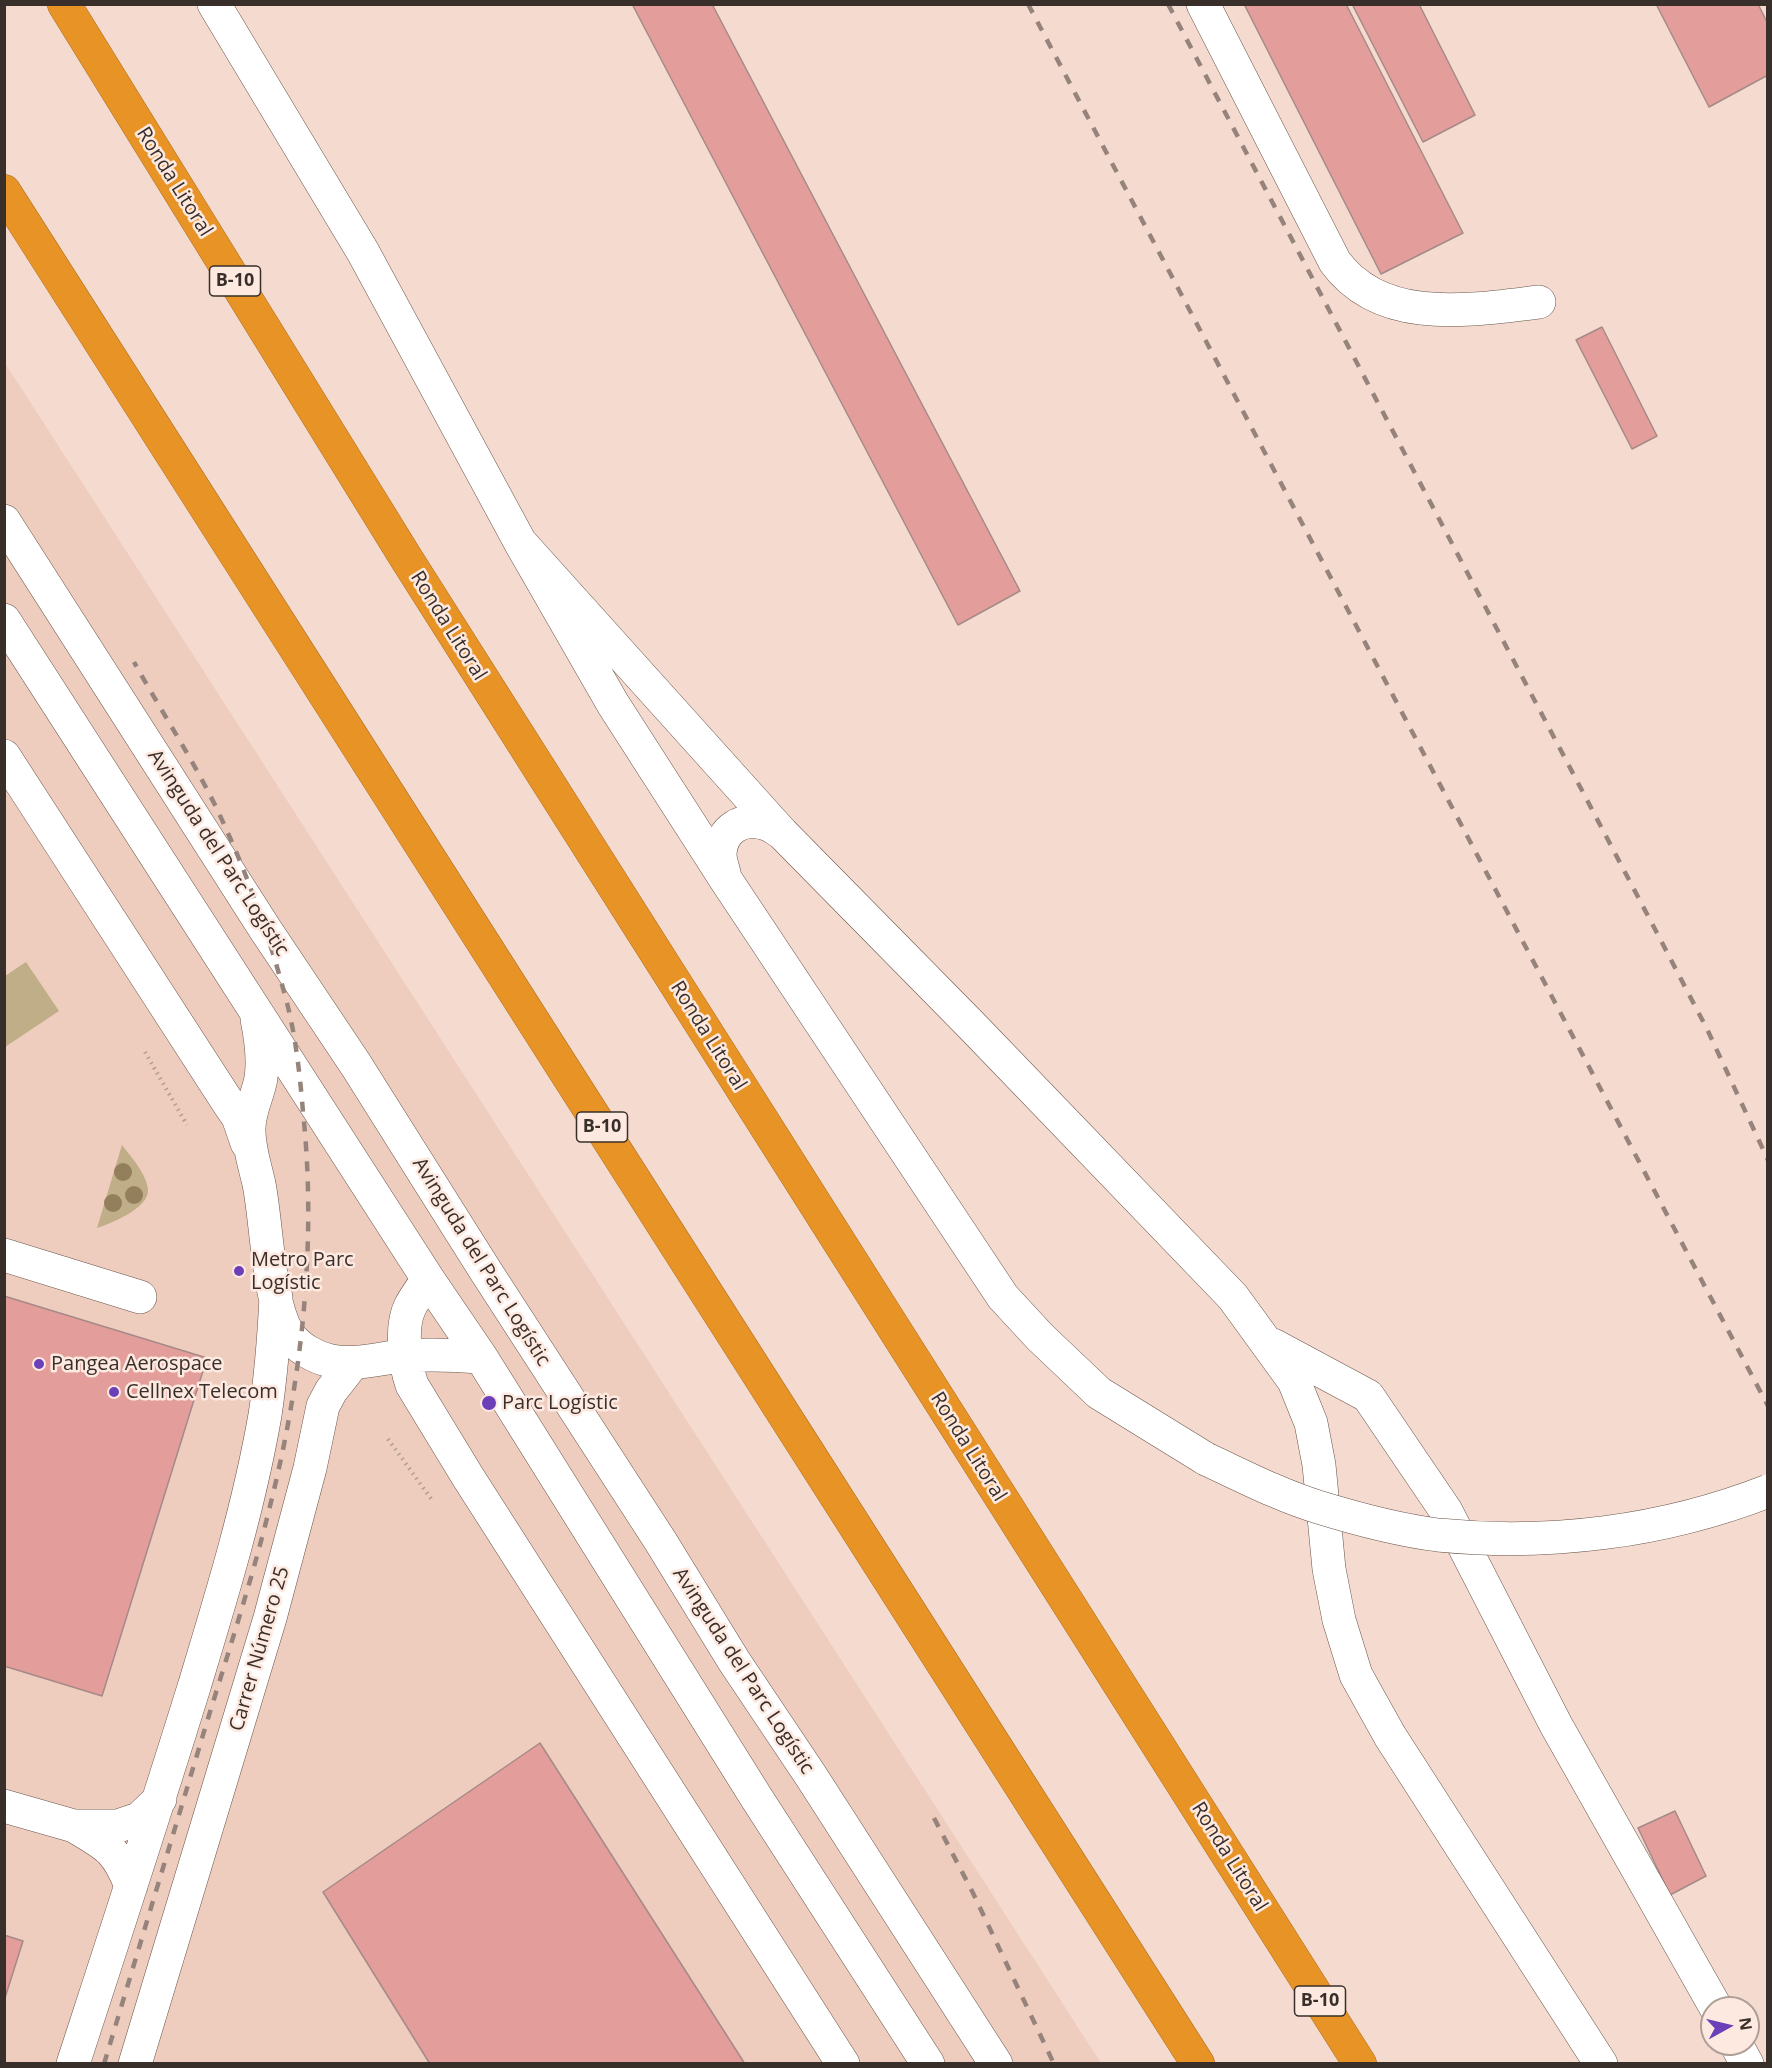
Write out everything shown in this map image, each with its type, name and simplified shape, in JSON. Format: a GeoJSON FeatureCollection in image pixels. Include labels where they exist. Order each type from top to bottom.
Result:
{"type":"FeatureCollection","features":[{"type":"Feature","properties":{"kind":"highway","name":"Ronda Litoral"},"geometry":{"type":"LineString","coordinates":[[64,4],[406,558],[1360,2064]]}},
{"type":"Feature","properties":{"kind":"highway","name":"B-10"},"geometry":{"type":"LineString","coordinates":[[4,191],[1198,2064]]}},
{"type":"Feature","properties":{"kind":"street"},"geometry":{"type":"LineString","coordinates":[[213,4],[363,252],[520,542],[613,704],[726,880],[1003,1298],[1040,1337],[1099,1392],[1206,1459],[1266,1487],[1317,1507],[1379,1523],[1436,1534],[1498,1538],[1555,1538],[1598,1534],[1701,1514],[1767,1491]]}},
{"type":"Feature","properties":{"kind":"street"},"geometry":{"type":"LineString","coordinates":[[1203,4],[1335,262],[1346,276],[1363,291],[1377,298],[1425,309],[1475,309],[1539,302]]}},
{"type":"Feature","properties":{"kind":"street","name":"Avinguda del Parc Logístic"},"geometry":{"type":"LineString","coordinates":[[4,521],[265,929],[356,1065],[491,1280],[661,1542],[734,1661],[811,1776],[996,2064]]}},
{"type":"Feature","properties":{"kind":"street"},"geometry":{"type":"LineString","coordinates":[[520,542],[782,833],[1225,1289],[1266,1341],[1294,1382],[1311,1423],[1319,1465],[1329,1569],[1338,1620],[1356,1675],[1390,1736],[1601,2064]]}},
{"type":"Feature","properties":{"kind":"street"},"geometry":{"type":"LineString","coordinates":[[4,620],[428,1279],[481,1357],[756,1797],[928,2064]]}},
{"type":"Feature","properties":{"kind":"street"},"geometry":{"type":"LineString","coordinates":[[4,756],[238,1117],[259,1184],[276,1297],[285,1328],[299,1345],[331,1361],[353,1363],[405,1356],[481,1357]]}},
{"type":"Feature","properties":{"kind":"street"},"geometry":{"type":"LineString","coordinates":[[726,880],[720,856],[722,840],[728,831],[738,823],[753,821],[768,824],[782,833]]}},
{"type":"Feature","properties":{"kind":"street"},"geometry":{"type":"LineString","coordinates":[[251,1153],[249,1122],[261,1079],[262,1060],[255,1007]]}},
{"type":"Feature","properties":{"kind":"street"},"geometry":{"type":"LineString","coordinates":[[4,1255],[140,1297]]}},
{"type":"Feature","properties":{"kind":"street"},"geometry":{"type":"LineString","coordinates":[[428,1279],[409,1309],[405,1335],[406,1371],[412,1385],[843,2064]]}},
{"type":"Feature","properties":{"kind":"street"},"geometry":{"type":"LineString","coordinates":[[73,2064],[159,1799],[219,1603],[265,1416],[276,1297]]}},
{"type":"Feature","properties":{"kind":"street"},"geometry":{"type":"LineString","coordinates":[[1266,1341],[1368,1396],[1446,1511],[1557,1725],[1709,1996]]}},
{"type":"Feature","properties":{"kind":"street","name":"Carrer Número 25"},"geometry":{"type":"LineString","coordinates":[[135,2064],[270,1618],[310,1468],[323,1406],[331,1391],[353,1363]]}},
{"type":"Feature","properties":{"kind":"street"},"geometry":{"type":"LineString","coordinates":[[74,1826],[118,1826],[139,1819],[159,1799]]}},
{"type":"Feature","properties":{"kind":"street"},"geometry":{"type":"LineString","coordinates":[[4,1806],[74,1826],[109,1847],[122,1862],[131,1886]]}},
{"type":"Feature","properties":{"kind":"path"},"geometry":{"type":"LineString","coordinates":[[146,1052],[187,1125]]}},
{"type":"Feature","properties":{"kind":"path"},"geometry":{"type":"LineString","coordinates":[[388,1439],[432,1500]]}},
{"type":"Feature","properties":{"kind":"shaded area"},"geometry":{"type":"Polygon","coordinates":[[[5,363],[1101,2063],[5,2063],[5,363]]]}},
{"type":"Feature","properties":{"kind":"shaded area"},"geometry":{"type":"Polygon","coordinates":[[[26,962],[59,1011],[5,1047],[5,976],[26,962]]]}},
{"type":"Feature","properties":{"kind":"shaded area"},"geometry":{"type":"Polygon","coordinates":[[[122,1145],[145,1178],[147,1197],[143,1203],[128,1214],[97,1228],[122,1145]]]}},
{"type":"Feature","properties":{"kind":"building"},"geometry":{"type":"Polygon","coordinates":[[[632,4],[712,4],[1020,591],[958,625],[632,4]]]}},
{"type":"Feature","properties":{"kind":"building"},"geometry":{"type":"Polygon","coordinates":[[[1244,4],[1346,4],[1463,233],[1381,274],[1244,4]]]}},
{"type":"Feature","properties":{"kind":"building"},"geometry":{"type":"Polygon","coordinates":[[[1352,4],[1419,4],[1475,115],[1423,142],[1352,4]]]}},
{"type":"Feature","properties":{"kind":"building"},"geometry":{"type":"Polygon","coordinates":[[[1656,4],[1758,4],[1768,24],[1768,75],[1709,107],[1656,4]]]}},
{"type":"Feature","properties":{"kind":"building"},"geometry":{"type":"Polygon","coordinates":[[[1602,327],[1657,436],[1632,449],[1576,340],[1602,327]]]}},
{"type":"Feature","properties":{"kind":"building"},"geometry":{"type":"Polygon","coordinates":[[[4,1296],[207,1358],[102,1696],[4,1666],[4,1296]]]}},
{"type":"Feature","properties":{"kind":"building"},"geometry":{"type":"Polygon","coordinates":[[[540,1743],[745,2064],[430,2064],[323,1892],[540,1743]]]}},
{"type":"Feature","properties":{"kind":"building"},"geometry":{"type":"Polygon","coordinates":[[[1675,1811],[1706,1876],[1670,1895],[1638,1828],[1675,1811]]]}},
{"type":"Feature","properties":{"kind":"building"},"geometry":{"type":"Polygon","coordinates":[[[4,1935],[23,1941],[4,2001],[4,1935]]]}},
{"type":"Feature","properties":{"kind":"railway"},"geometry":{"type":"LineString","coordinates":[[1028,4],[1768,1406]]}},
{"type":"Feature","properties":{"kind":"railway"},"geometry":{"type":"LineString","coordinates":[[1168,4],[1707,1029],[1768,1160]]}},
{"type":"Feature","properties":{"kind":"railway"},"geometry":{"type":"LineString","coordinates":[[104,2064],[240,1616],[270,1506],[291,1409],[304,1310],[307,1261],[307,1161],[302,1098],[290,1016],[280,977],[246,876],[214,803],[134,662]]}},
{"type":"Feature","properties":{"kind":"railway"},"geometry":{"type":"LineString","coordinates":[[934,1818],[973,1893],[1054,2064]]}},
{"type":"Feature","properties":{"kind":"place","name":"Metro Parc Logístic"},"geometry":{"type":"Point","coordinates":[239,1271]}},
{"type":"Feature","properties":{"kind":"place","name":"Pangea Aerospace"},"geometry":{"type":"Point","coordinates":[39,1364]}},
{"type":"Feature","properties":{"kind":"place","name":"Cellnex Telecom"},"geometry":{"type":"Point","coordinates":[114,1392]}},
{"type":"Feature","properties":{"kind":"place","name":"Parc Logístic"},"geometry":{"type":"Point","coordinates":[489,1403]}}]}
